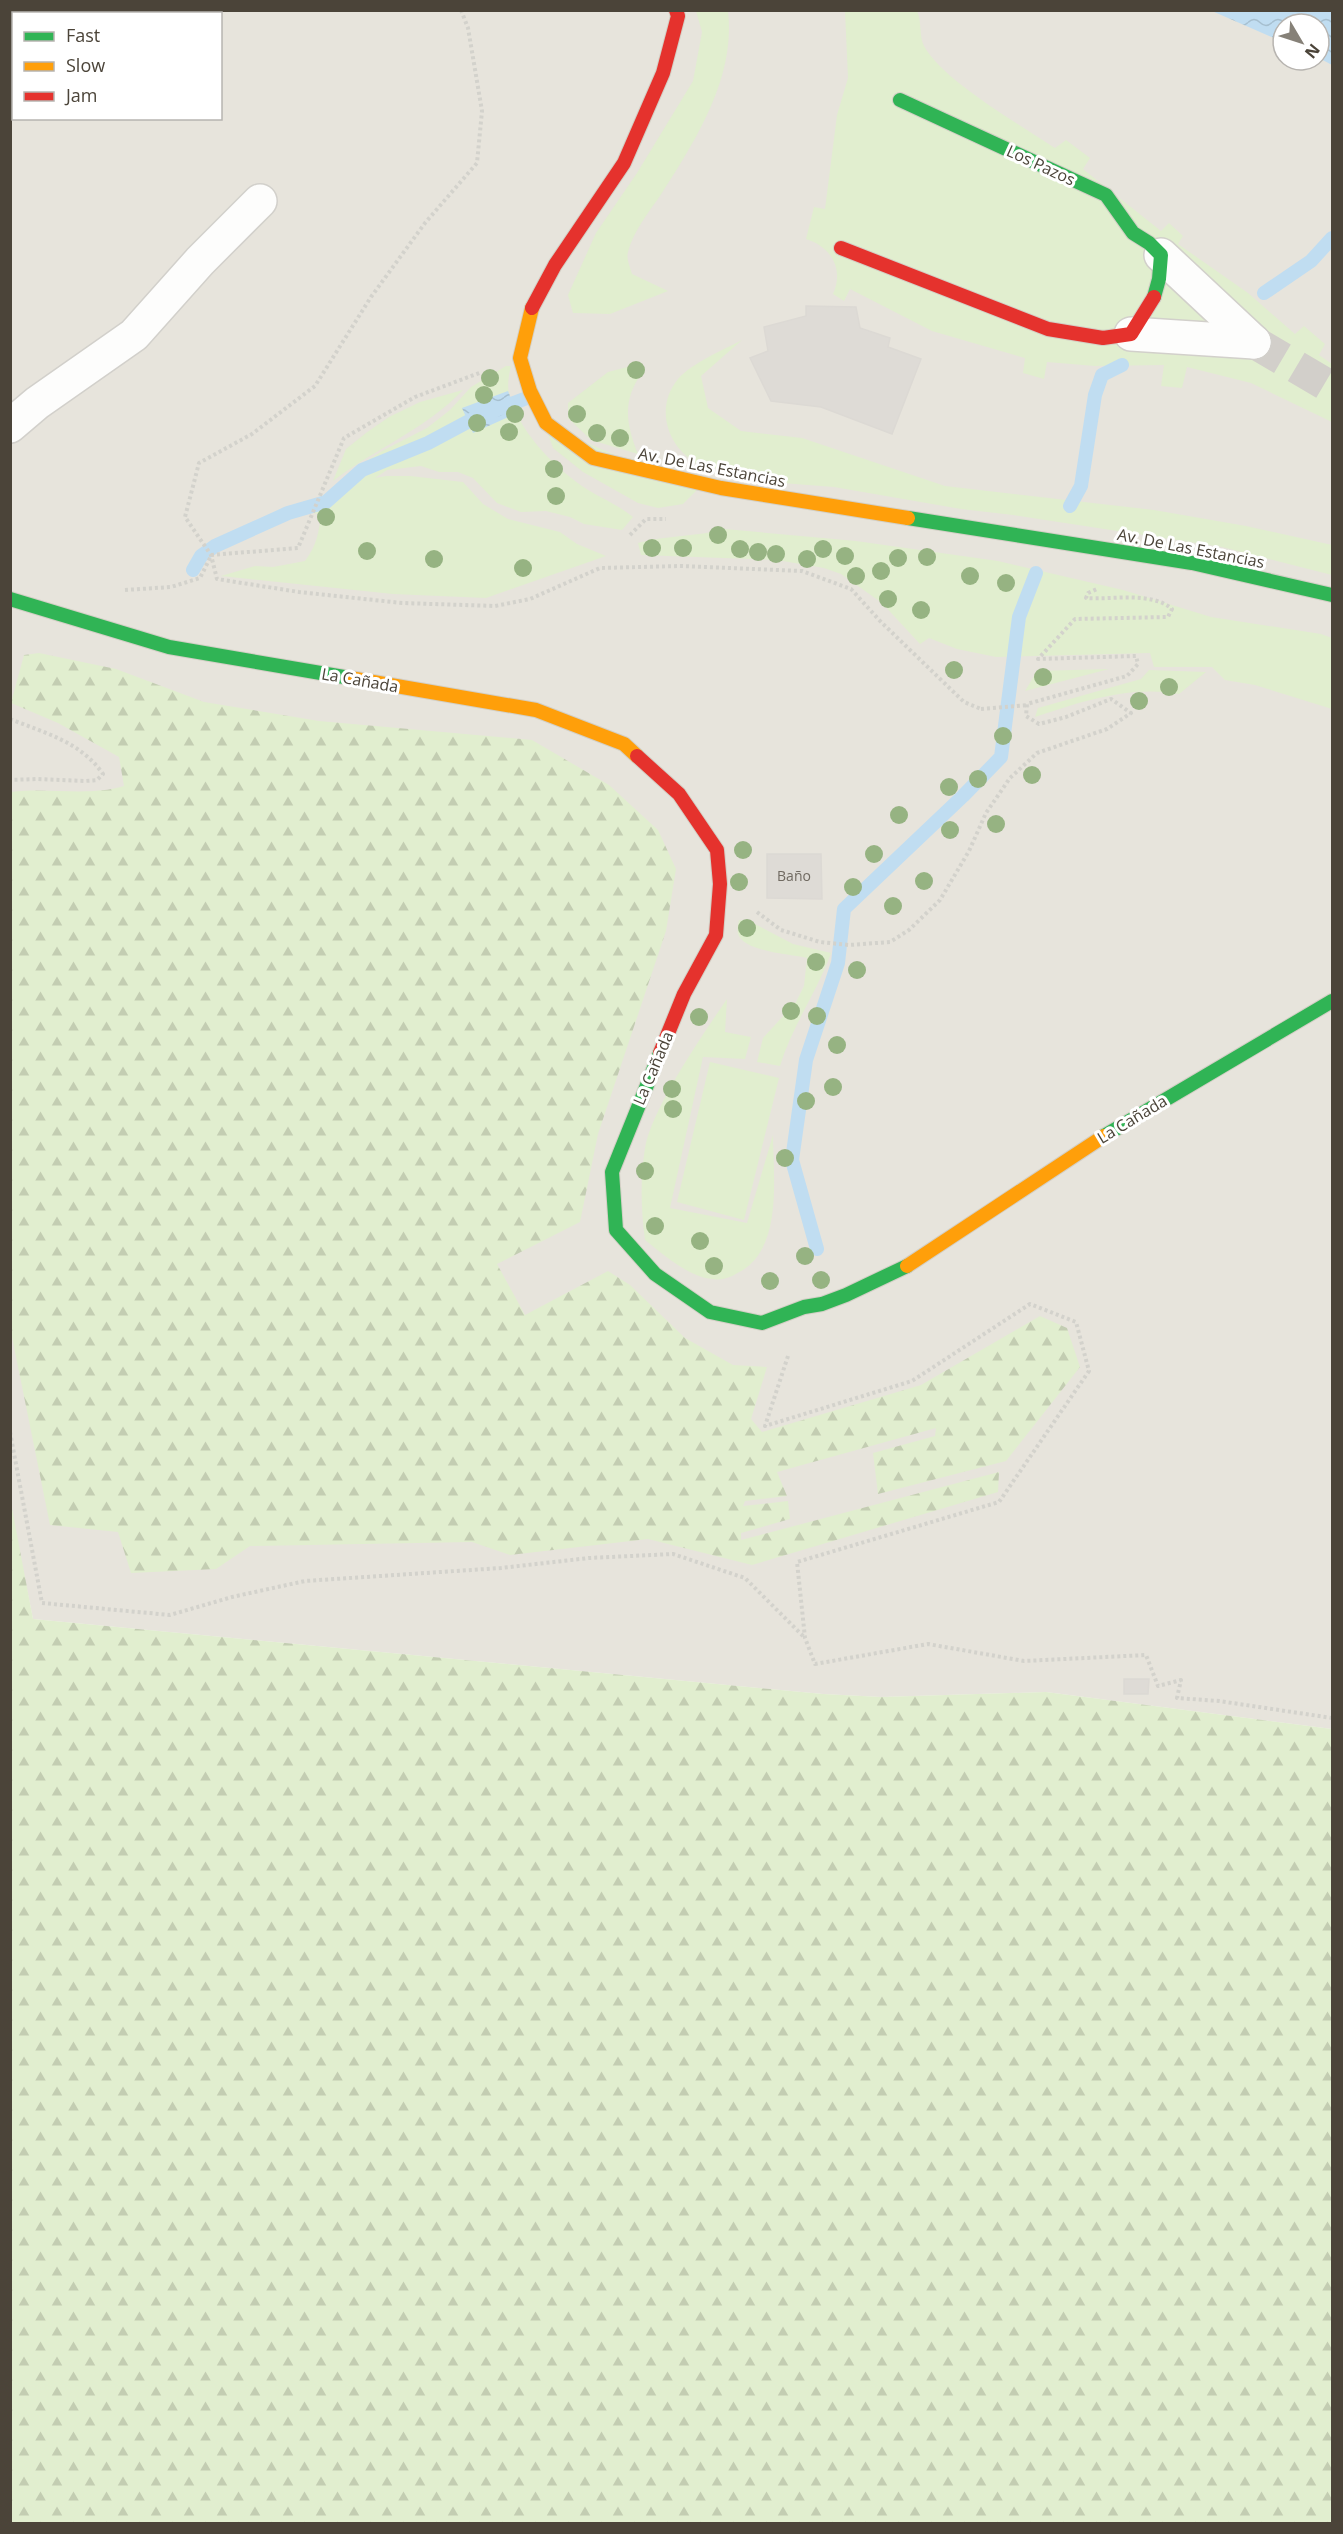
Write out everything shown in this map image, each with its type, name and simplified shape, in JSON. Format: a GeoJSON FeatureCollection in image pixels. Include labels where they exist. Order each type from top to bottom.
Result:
{"type":"FeatureCollection","features":[{"type":"Feature","properties":{"kind":"street"},"geometry":{"type":"LineString","coordinates":[[520,358],[534,302],[555,265],[624,163],[663,73],[678,16],[676,10]]}},
{"type":"Feature","properties":{"kind":"street","name":"Los Pazos"},"geometry":{"type":"LineString","coordinates":[[841,248],[1048,329],[1103,339],[1131,334],[1254,342],[1149,243],[1133,233],[1106,195],[900,100]]}},
{"type":"Feature","properties":{"kind":"street"},"geometry":{"type":"LineString","coordinates":[[10,426],[37,403],[134,335],[201,261],[260,201]]}},
{"type":"Feature","properties":{"kind":"street"},"geometry":{"type":"LineString","coordinates":[[1131,334],[1150,310],[1161,282],[1161,255]]}},
{"type":"Feature","properties":{"kind":"street","name":"Av. De Las Estancias"},"geometry":{"type":"LineString","coordinates":[[520,358],[530,391],[546,423],[593,458],[721,488],[1192,563],[1332,595]]}},
{"type":"Feature","properties":{"kind":"street","name":"La Cañada"},"geometry":{"type":"LineString","coordinates":[[10,599],[169,647],[536,710],[624,744],[679,794],[717,850],[720,884],[716,935],[684,994],[612,1172],[616,1230],[655,1274],[710,1312],[762,1323],[804,1307],[822,1304],[846,1295],[912,1264],[1092,1143],[1332,1001]]}},
{"type":"Feature","properties":{"kind":"path"},"geometry":{"type":"LineString","coordinates":[[461,10],[468,28],[482,111],[477,163],[425,223],[370,297],[315,386],[252,434],[199,462],[185,517],[211,555],[217,579],[299,592],[402,603],[495,606],[530,599],[600,568],[680,566],[802,572],[851,589],[881,622],[964,702],[981,709],[1029,705]]}},
{"type":"Feature","properties":{"kind":"path"},"geometry":{"type":"LineString","coordinates":[[211,555],[298,548],[321,499],[344,438],[415,398],[520,358]]}},
{"type":"Feature","properties":{"kind":"path"},"geometry":{"type":"LineString","coordinates":[[720,884],[781,930],[833,944],[890,942],[909,930],[940,900],[987,813],[1010,778],[1037,753],[1107,729],[1131,713],[1111,699],[1066,717],[1039,724],[1026,716],[1027,704],[1127,676],[1138,664],[1136,656],[1038,659],[1075,619],[1168,617],[1172,609],[1166,604],[1134,598],[1086,598],[1088,593],[1106,584],[1134,553]]}},
{"type":"Feature","properties":{"kind":"path"},"geometry":{"type":"LineString","coordinates":[[130,596],[124,589],[171,587],[200,578],[211,555]]}},
{"type":"Feature","properties":{"kind":"path"},"geometry":{"type":"LineString","coordinates":[[10,719],[74,744],[97,765],[103,774],[97,780],[85,781],[10,780]]}},
{"type":"Feature","properties":{"kind":"path"},"geometry":{"type":"LineString","coordinates":[[804,1307],[765,1426],[912,1381],[1030,1304],[1076,1322],[1089,1371],[999,1502],[797,1562],[805,1638],[815,1664],[928,1644],[1024,1661],[1146,1655],[1158,1686],[1181,1680],[1177,1698],[1219,1701],[1332,1718]]}},
{"type":"Feature","properties":{"kind":"path"},"geometry":{"type":"LineString","coordinates":[[10,1432],[42,1603],[170,1615],[232,1597],[305,1581],[501,1568],[589,1558],[673,1554],[745,1578],[805,1638]]}},
{"type":"Feature","properties":{"kind":"shaded area"},"geometry":{"type":"Polygon","coordinates":[[[10,11],[1332,11],[1332,1729],[1046,1692],[881,1697],[823,1694],[33,1619],[10,1505],[10,11]]]}},
{"type":"Feature","properties":{"kind":"green space"},"geometry":{"type":"Polygon","coordinates":[[[696,11],[728,11],[729,36],[726,60],[710,108],[699,131],[637,230],[628,254],[632,274],[668,291],[610,314],[573,313],[568,295],[596,233],[637,173],[693,81],[702,32],[696,11]]]}},
{"type":"Feature","properties":{"kind":"green space"},"geometry":{"type":"Polygon","coordinates":[[[845,11],[917,11],[924,46],[934,59],[965,88],[1055,148],[1066,140],[1090,158],[1083,169],[1161,231],[1169,223],[1183,236],[1178,244],[1248,293],[1295,334],[1304,326],[1325,344],[1319,355],[1332,364],[1332,422],[1251,383],[1187,367],[1182,388],[1161,386],[1164,365],[1095,366],[1047,362],[1044,379],[1023,373],[1025,358],[932,331],[850,289],[844,301],[833,294],[837,276],[833,260],[823,248],[806,239],[814,207],[825,209],[837,115],[848,78],[845,11]]]}},
{"type":"Feature","properties":{"kind":"green space"},"geometry":{"type":"Polygon","coordinates":[[[742,340],[701,376],[708,408],[741,431],[802,438],[945,486],[1154,510],[1246,526],[1332,545],[1332,575],[1222,547],[961,509],[834,487],[782,483],[701,465],[690,459],[673,440],[666,416],[670,391],[678,379],[691,368],[742,340]]]}},
{"type":"Feature","properties":{"kind":"green space"},"geometry":{"type":"Polygon","coordinates":[[[639,364],[642,373],[631,393],[628,412],[638,454],[591,440],[568,418],[568,403],[608,372],[639,364]]]}},
{"type":"Feature","properties":{"kind":"green space"},"geometry":{"type":"Polygon","coordinates":[[[506,366],[511,366],[508,387],[513,407],[528,433],[548,457],[570,477],[633,517],[622,530],[584,524],[570,517],[546,511],[521,512],[497,503],[473,478],[458,472],[439,472],[421,466],[387,470],[375,478],[410,476],[463,482],[483,504],[508,519],[560,532],[577,544],[606,556],[486,598],[393,594],[221,576],[255,566],[273,567],[305,561],[315,544],[318,532],[321,513],[314,514],[322,499],[348,473],[382,451],[427,428],[450,410],[471,387],[506,366]]]}},
{"type":"Feature","properties":{"kind":"green space"},"geometry":{"type":"Polygon","coordinates":[[[463,390],[433,416],[333,481],[346,449],[366,433],[389,417],[420,402],[463,390]]]}},
{"type":"Feature","properties":{"kind":"green space"},"geometry":{"type":"Polygon","coordinates":[[[545,425],[697,490],[683,504],[658,508],[638,503],[583,472],[553,448],[545,425]]]}},
{"type":"Feature","properties":{"kind":"green space"},"geometry":{"type":"Polygon","coordinates":[[[725,529],[856,541],[998,561],[1123,590],[1211,617],[1321,634],[1332,638],[1332,709],[1255,685],[1225,680],[1212,667],[1154,667],[1150,653],[996,657],[957,649],[929,638],[920,644],[882,603],[841,574],[824,568],[777,560],[641,555],[638,543],[725,529]]]}},
{"type":"Feature","properties":{"kind":"green space"},"geometry":{"type":"Polygon","coordinates":[[[39,653],[116,669],[204,702],[319,721],[532,740],[609,785],[658,830],[676,869],[666,931],[598,1134],[580,1222],[497,1264],[525,1315],[608,1271],[630,1285],[685,1338],[733,1365],[767,1367],[751,1419],[762,1432],[921,1385],[1040,1316],[1067,1328],[1080,1367],[1006,1461],[878,1494],[873,1453],[935,1436],[936,1428],[777,1472],[787,1496],[745,1501],[743,1506],[788,1501],[790,1519],[741,1533],[741,1540],[999,1472],[998,1492],[752,1565],[648,1539],[510,1555],[472,1542],[250,1546],[216,1569],[131,1573],[118,1532],[50,1525],[11,1332],[11,792],[96,791],[124,786],[119,757],[58,723],[11,703],[24,655],[39,653]]]}},
{"type":"Feature","properties":{"kind":"green space"},"geometry":{"type":"Polygon","coordinates":[[[1109,669],[1025,691],[1037,671],[1109,669]]]}},
{"type":"Feature","properties":{"kind":"green space"},"geometry":{"type":"Polygon","coordinates":[[[1149,670],[1206,672],[1179,694],[1124,693],[1087,701],[1035,717],[1038,708],[1141,679],[1149,670]]]}},
{"type":"Feature","properties":{"kind":"green space"},"geometry":{"type":"Polygon","coordinates":[[[739,920],[749,921],[793,944],[831,953],[791,1037],[780,1066],[757,1062],[763,1038],[796,1002],[804,986],[807,958],[749,945],[738,934],[739,920]]]}},
{"type":"Feature","properties":{"kind":"green space"},"geometry":{"type":"Polygon","coordinates":[[[727,999],[725,1032],[751,1037],[745,1059],[703,1057],[670,1208],[747,1223],[773,1135],[774,1189],[770,1227],[765,1244],[756,1258],[736,1274],[724,1279],[716,1279],[694,1274],[645,1240],[642,1183],[645,1148],[657,1113],[705,1031],[727,999]]]}},
{"type":"Feature","properties":{"kind":"green space"},"geometry":{"type":"Polygon","coordinates":[[[710,1062],[779,1078],[744,1220],[677,1202],[710,1062]]]}},
{"type":"Feature","properties":{"kind":"green space"},"geometry":{"type":"Polygon","coordinates":[[[11,1503],[33,1619],[823,1694],[881,1697],[1046,1692],[1332,1729],[1332,2523],[11,2523],[11,1503]]]}},
{"type":"Feature","properties":{"kind":"water"},"geometry":{"type":"Polygon","coordinates":[[[1212,11],[1332,11],[1332,65],[1331,12],[1271,12],[1271,37],[1212,11]]]}},
{"type":"Feature","properties":{"kind":"water"},"geometry":{"type":"Polygon","coordinates":[[[508,391],[517,413],[473,433],[462,408],[508,391]]]}},
{"type":"Feature","properties":{"kind":"building"},"geometry":{"type":"Polygon","coordinates":[[[806,306],[856,307],[860,328],[890,338],[888,347],[921,359],[892,434],[821,407],[771,401],[750,358],[768,351],[764,327],[806,316],[806,306]]]}},
{"type":"Feature","properties":{"kind":"building"},"geometry":{"type":"Polygon","coordinates":[[[767,854],[821,854],[822,899],[767,898],[767,854]]]}},
{"type":"Feature","properties":{"kind":"building"},"geometry":{"type":"Polygon","coordinates":[[[1124,1679],[1149,1679],[1148,1694],[1124,1694],[1124,1679]]]}},
{"type":"Feature","properties":{"kind":"waterway"},"geometry":{"type":"LineString","coordinates":[[1264,293],[1311,261],[1332,238]]}},
{"type":"Feature","properties":{"kind":"waterway"},"geometry":{"type":"LineString","coordinates":[[1070,506],[1081,486],[1095,395],[1102,375],[1122,365]]}},
{"type":"Feature","properties":{"kind":"waterway"},"geometry":{"type":"LineString","coordinates":[[193,570],[201,556],[215,546],[288,513],[326,502],[362,470],[428,443],[473,419],[532,396]]}},
{"type":"Feature","properties":{"kind":"waterway"},"geometry":{"type":"LineString","coordinates":[[817,1249],[792,1160],[806,1060],[838,963],[844,909],[1001,757],[1019,617],[1036,573]]}},
{"type":"Feature","properties":{"kind":"tunnel"},"geometry":{"type":"LineString","coordinates":[[1254,342],[1332,388]]}},
{"type":"Feature","properties":{"kind":"traffic: fast"},"geometry":{"type":"LineString","coordinates":[[900,100],[1106,195],[1133,233],[1149,243],[1161,255],[1159,279],[1154,297]]}},
{"type":"Feature","properties":{"kind":"traffic: fast"},"geometry":{"type":"LineString","coordinates":[[908,518],[1192,563],[1332,595]]}},
{"type":"Feature","properties":{"kind":"traffic: fast"},"geometry":{"type":"LineString","coordinates":[[10,599],[169,647],[350,678]]}},
{"type":"Feature","properties":{"kind":"traffic: fast"},"geometry":{"type":"LineString","coordinates":[[1104,1136],[1332,1001]]}},
{"type":"Feature","properties":{"kind":"traffic: fast"},"geometry":{"type":"LineString","coordinates":[[660,1053],[612,1172],[616,1230],[655,1274],[710,1312],[762,1323],[804,1307],[822,1304],[846,1295],[907,1266]]}},
{"type":"Feature","properties":{"kind":"traffic: slow"},"geometry":{"type":"LineString","coordinates":[[532,308],[520,358],[530,391],[546,423],[593,458],[721,488],[908,518]]}},
{"type":"Feature","properties":{"kind":"traffic: slow"},"geometry":{"type":"LineString","coordinates":[[350,678],[536,710],[624,744],[637,756]]}},
{"type":"Feature","properties":{"kind":"traffic: slow"},"geometry":{"type":"LineString","coordinates":[[907,1266],[1104,1136]]}},
{"type":"Feature","properties":{"kind":"traffic: jam"},"geometry":{"type":"LineString","coordinates":[[532,308],[555,265],[624,163],[663,73],[678,16],[676,10]]}},
{"type":"Feature","properties":{"kind":"traffic: jam"},"geometry":{"type":"LineString","coordinates":[[841,248],[1048,329],[1103,338],[1131,334],[1154,297]]}},
{"type":"Feature","properties":{"kind":"traffic: jam"},"geometry":{"type":"LineString","coordinates":[[637,756],[679,794],[717,850],[720,884],[716,935],[684,994],[660,1053]]}}]}
